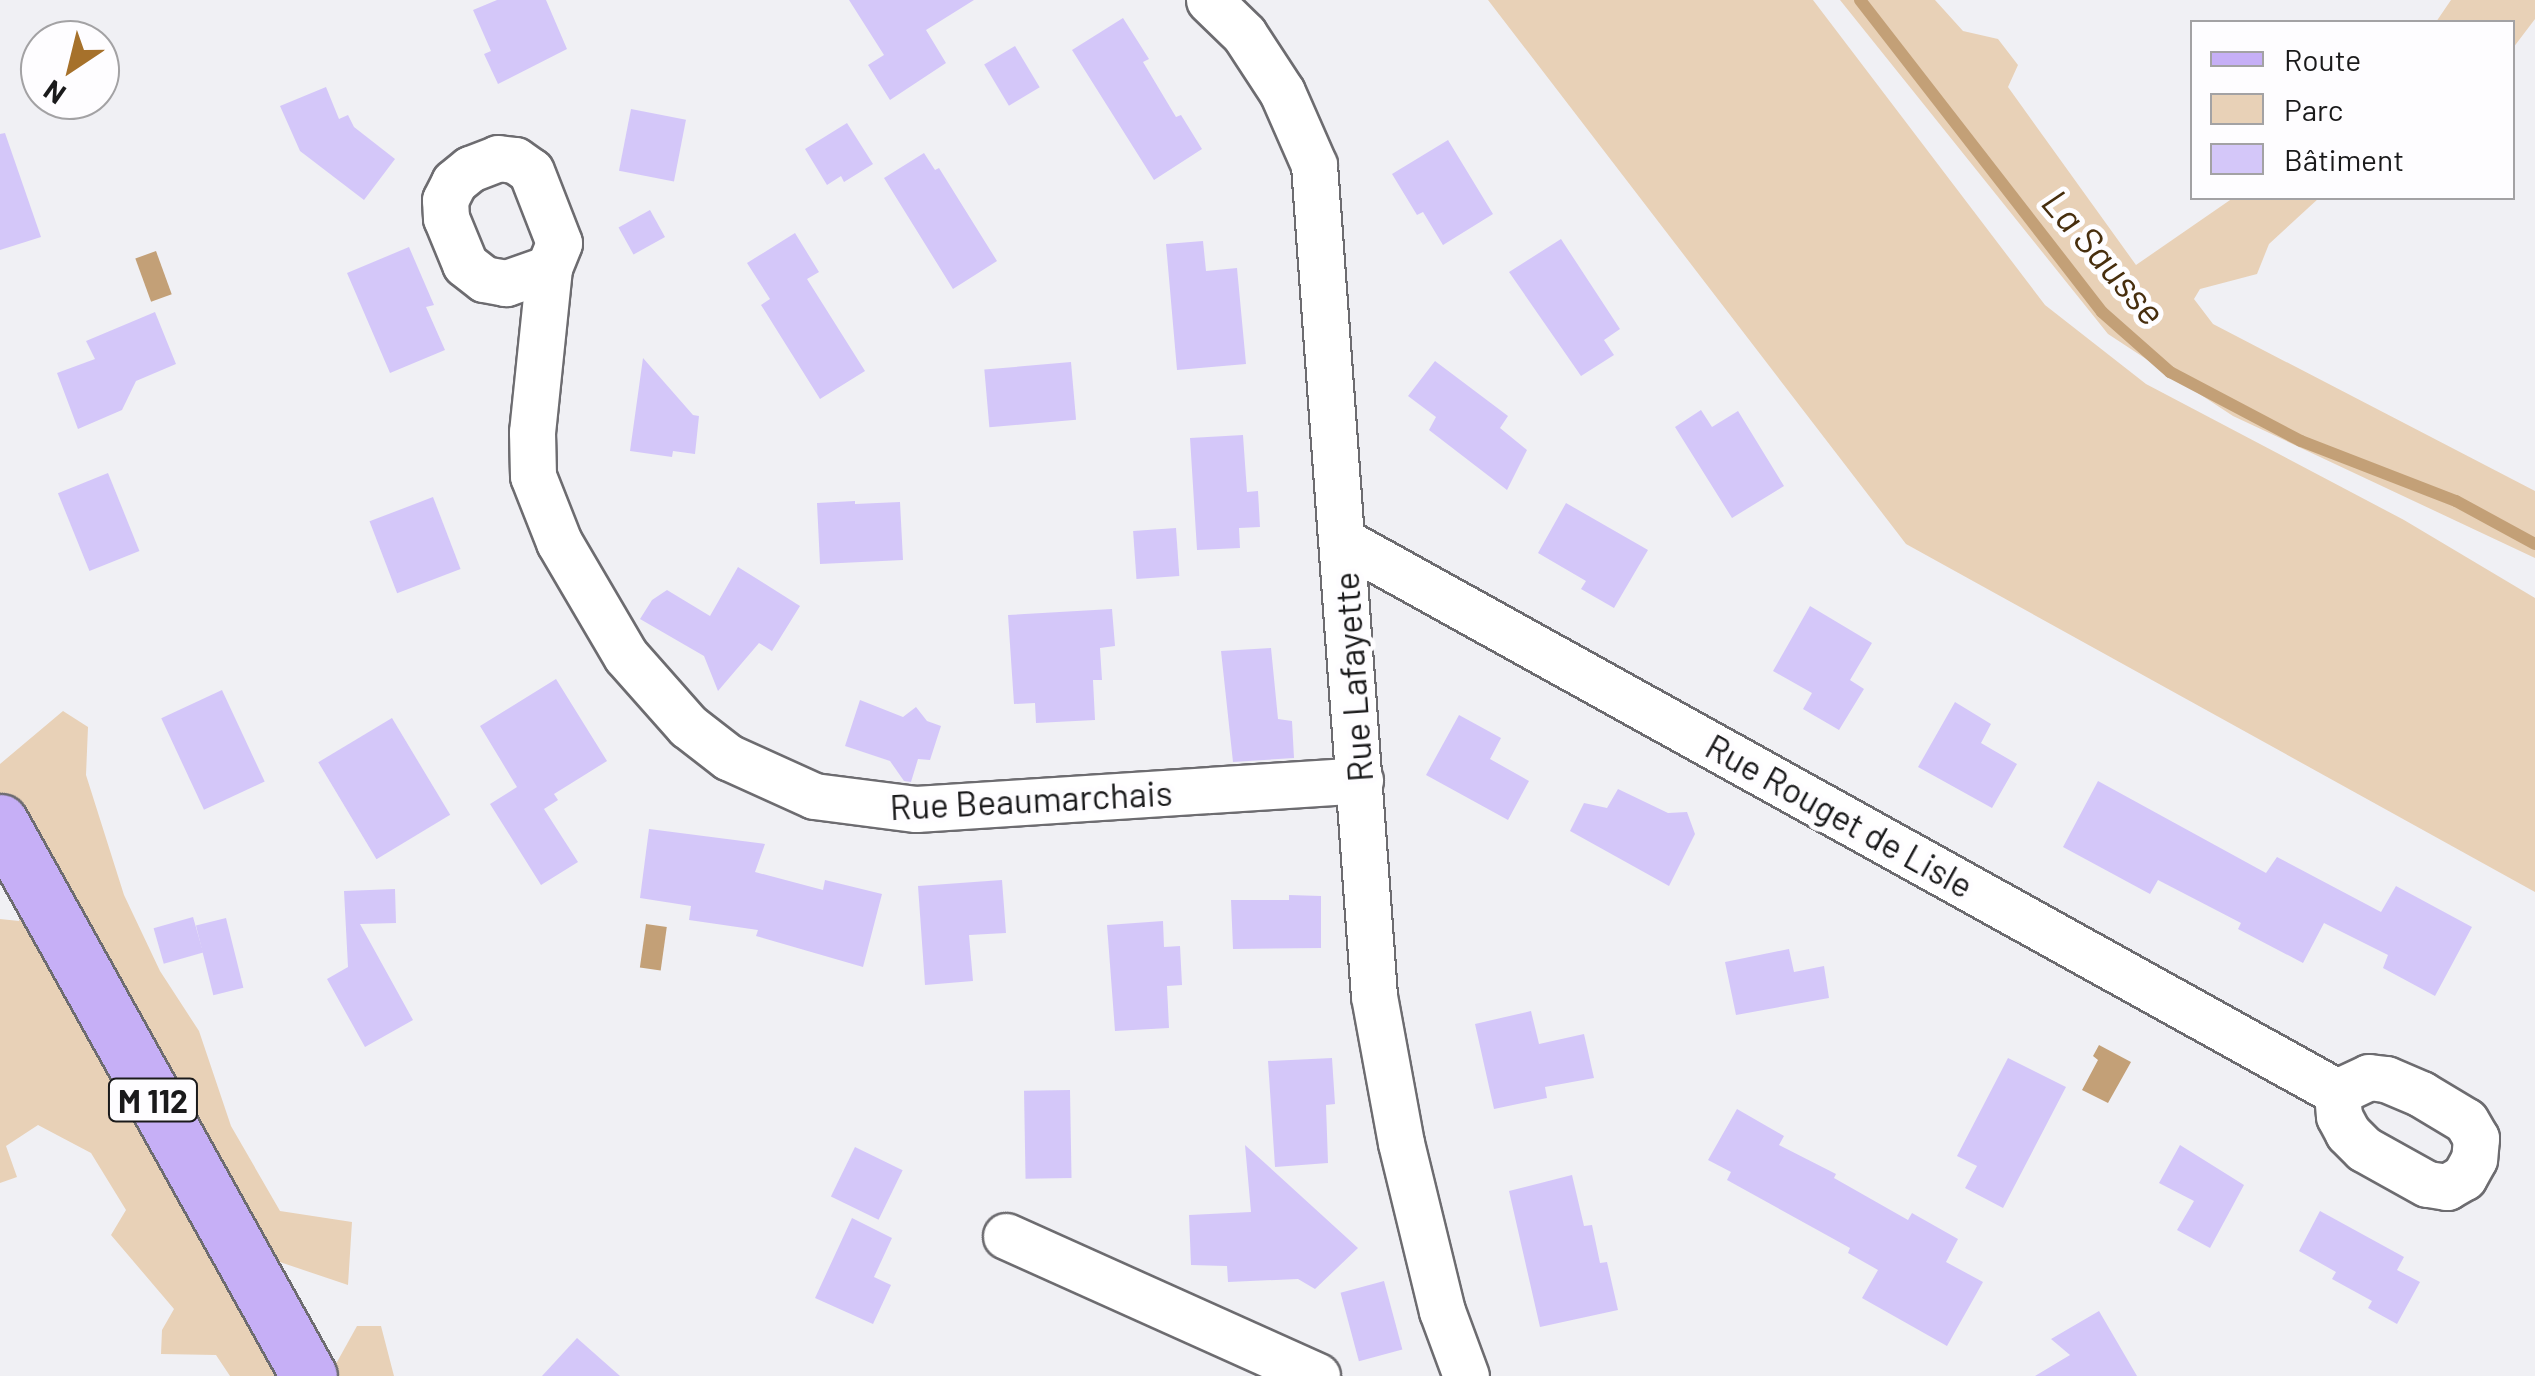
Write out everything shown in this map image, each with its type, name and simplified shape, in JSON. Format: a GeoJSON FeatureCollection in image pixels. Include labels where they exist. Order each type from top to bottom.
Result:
{"type":"FeatureCollection","features":[{"type":"Feature","properties":{"kind":"main road","name":"M 112"},"geometry":{"type":"LineString","coordinates":[[0,822],[309,1376]]}},
{"type":"Feature","properties":{"kind":"street","name":"Rue Lafayette"},"geometry":{"type":"LineString","coordinates":[[1208,0],[1244,34],[1282,92],[1314,165],[1374,996],[1414,1199],[1442,1311],[1466,1376]]}},
{"type":"Feature","properties":{"kind":"street","name":"Rue Beaumarchais"},"geometry":{"type":"LineString","coordinates":[[549,268],[532,432],[533,476],[545,510],[626,656],[688,726],[728,757],[814,796],[916,810],[1360,780]]}},
{"type":"Feature","properties":{"kind":"street","name":"Rue Rouget de Lisle"},"geometry":{"type":"LineString","coordinates":[[1343,541],[2337,1092]]}},
{"type":"Feature","properties":{"kind":"street"},"geometry":{"type":"LineString","coordinates":[[1006,1236],[1317,1376]]}},
{"type":"Feature","properties":{"kind":"green space"},"geometry":{"type":"Polygon","coordinates":[[[1488,0],[1813,0],[2045,305],[2146,384],[2404,520],[2535,598],[2535,892],[1906,544],[1488,0]]]}},
{"type":"Feature","properties":{"kind":"green space"},"geometry":{"type":"Polygon","coordinates":[[[1840,0],[1935,0],[1963,31],[1998,39],[2018,65],[2008,87],[2136,265],[2230,200],[2317,200],[2269,244],[2257,274],[2200,289],[2194,299],[2213,324],[2535,491],[2535,558],[2233,416],[2108,334],[1840,0]]]}},
{"type":"Feature","properties":{"kind":"green space"},"geometry":{"type":"Polygon","coordinates":[[[2451,0],[2535,0],[2535,19],[2515,45],[2515,20],[2437,20],[2451,0]]]}},
{"type":"Feature","properties":{"kind":"green space"},"geometry":{"type":"Polygon","coordinates":[[[63,711],[88,727],[86,775],[124,895],[160,971],[199,1031],[231,1126],[280,1211],[352,1222],[348,1285],[250,1252],[231,1294],[295,1370],[337,1362],[357,1326],[381,1326],[394,1376],[230,1376],[216,1355],[161,1354],[162,1330],[174,1309],[111,1235],[126,1210],[91,1153],[38,1125],[6,1146],[17,1177],[0,1183],[0,919],[19,921],[26,882],[46,862],[0,794],[0,764],[63,711]]]}},
{"type":"Feature","properties":{"kind":"shaded area"},"geometry":{"type":"Polygon","coordinates":[[[156,251],[172,294],[151,302],[135,259],[156,251]]]}},
{"type":"Feature","properties":{"kind":"shaded area"},"geometry":{"type":"Polygon","coordinates":[[[646,924],[667,927],[661,970],[640,968],[646,924]]]}},
{"type":"Feature","properties":{"kind":"shaded area"},"geometry":{"type":"Polygon","coordinates":[[[2099,1045],[2131,1062],[2108,1103],[2082,1090],[2098,1060],[2093,1056],[2099,1045]]]}},
{"type":"Feature","properties":{"kind":"building"},"geometry":{"type":"Polygon","coordinates":[[[497,0],[546,0],[567,49],[498,84],[484,54],[491,51],[473,10],[497,0]]]}},
{"type":"Feature","properties":{"kind":"building"},"geometry":{"type":"Polygon","coordinates":[[[849,0],[974,0],[926,30],[946,63],[890,100],[868,65],[884,55],[849,0]]]}},
{"type":"Feature","properties":{"kind":"building"},"geometry":{"type":"Polygon","coordinates":[[[1123,18],[1149,59],[1143,62],[1176,117],[1181,115],[1202,149],[1154,180],[1072,50],[1123,18]]]}},
{"type":"Feature","properties":{"kind":"building"},"geometry":{"type":"Polygon","coordinates":[[[1015,46],[1040,87],[1009,106],[984,65],[1015,46]]]}},
{"type":"Feature","properties":{"kind":"building"},"geometry":{"type":"Polygon","coordinates":[[[326,87],[339,119],[348,115],[354,127],[395,159],[364,200],[300,151],[280,106],[326,87]]]}},
{"type":"Feature","properties":{"kind":"building"},"geometry":{"type":"Polygon","coordinates":[[[631,109],[686,120],[674,182],[619,171],[631,109]]]}},
{"type":"Feature","properties":{"kind":"building"},"geometry":{"type":"Polygon","coordinates":[[[847,123],[873,164],[844,182],[841,176],[827,185],[805,149],[847,123]]]}},
{"type":"Feature","properties":{"kind":"building"},"geometry":{"type":"Polygon","coordinates":[[[5,133],[41,237],[0,250],[0,134],[5,133]]]}},
{"type":"Feature","properties":{"kind":"building"},"geometry":{"type":"Polygon","coordinates":[[[1448,140],[1493,214],[1443,245],[1423,212],[1417,215],[1392,174],[1448,140]]]}},
{"type":"Feature","properties":{"kind":"building"},"geometry":{"type":"Polygon","coordinates":[[[924,153],[935,170],[939,168],[997,261],[953,289],[884,178],[924,153]]]}},
{"type":"Feature","properties":{"kind":"building"},"geometry":{"type":"Polygon","coordinates":[[[650,210],[665,237],[634,255],[619,227],[650,210]]]}},
{"type":"Feature","properties":{"kind":"building"},"geometry":{"type":"Polygon","coordinates":[[[795,233],[819,272],[807,279],[865,371],[820,399],[761,305],[770,299],[747,263],[795,233]]]}},
{"type":"Feature","properties":{"kind":"building"},"geometry":{"type":"Polygon","coordinates":[[[1561,239],[1620,329],[1604,340],[1614,355],[1581,376],[1509,272],[1561,239]]]}},
{"type":"Feature","properties":{"kind":"building"},"geometry":{"type":"Polygon","coordinates":[[[1203,241],[1206,271],[1237,268],[1246,364],[1177,370],[1166,244],[1203,241]]]}},
{"type":"Feature","properties":{"kind":"building"},"geometry":{"type":"Polygon","coordinates":[[[409,247],[434,305],[426,307],[445,350],[390,373],[347,273],[409,247]]]}},
{"type":"Feature","properties":{"kind":"building"},"geometry":{"type":"Polygon","coordinates":[[[155,312],[176,364],[136,381],[122,410],[78,429],[57,373],[95,359],[86,341],[155,312]]]}},
{"type":"Feature","properties":{"kind":"building"},"geometry":{"type":"Polygon","coordinates":[[[643,358],[693,415],[699,416],[695,454],[673,451],[672,457],[630,451],[643,358]]]}},
{"type":"Feature","properties":{"kind":"building"},"geometry":{"type":"Polygon","coordinates":[[[1435,361],[1508,416],[1500,428],[1527,450],[1507,490],[1429,430],[1436,417],[1408,396],[1435,361]]]}},
{"type":"Feature","properties":{"kind":"building"},"geometry":{"type":"Polygon","coordinates":[[[1071,362],[1076,420],[989,427],[984,370],[1071,362]]]}},
{"type":"Feature","properties":{"kind":"building"},"geometry":{"type":"Polygon","coordinates":[[[1701,410],[1712,427],[1738,411],[1784,486],[1732,518],[1675,427],[1701,410]]]}},
{"type":"Feature","properties":{"kind":"building"},"geometry":{"type":"Polygon","coordinates":[[[1243,435],[1247,492],[1258,491],[1260,527],[1239,528],[1240,548],[1197,550],[1190,438],[1243,435]]]}},
{"type":"Feature","properties":{"kind":"building"},"geometry":{"type":"Polygon","coordinates":[[[108,473],[139,551],[89,571],[58,493],[108,473]]]}},
{"type":"Feature","properties":{"kind":"building"},"geometry":{"type":"Polygon","coordinates":[[[433,497],[461,569],[397,593],[370,521],[433,497]]]}},
{"type":"Feature","properties":{"kind":"building"},"geometry":{"type":"Polygon","coordinates":[[[900,502],[903,560],[820,564],[817,503],[900,502]]]}},
{"type":"Feature","properties":{"kind":"building"},"geometry":{"type":"Polygon","coordinates":[[[1566,503],[1648,550],[1614,608],[1581,589],[1586,581],[1538,553],[1566,503]]]}},
{"type":"Feature","properties":{"kind":"building"},"geometry":{"type":"Polygon","coordinates":[[[1176,528],[1179,576],[1136,579],[1133,531],[1176,528]]]}},
{"type":"Feature","properties":{"kind":"building"},"geometry":{"type":"Polygon","coordinates":[[[738,567],[800,606],[772,651],[759,643],[718,691],[704,656],[640,619],[652,600],[667,590],[710,616],[738,567]]]}},
{"type":"Feature","properties":{"kind":"building"},"geometry":{"type":"Polygon","coordinates":[[[1810,606],[1872,643],[1850,680],[1864,689],[1839,730],[1803,709],[1812,693],[1773,671],[1810,606]]]}},
{"type":"Feature","properties":{"kind":"building"},"geometry":{"type":"Polygon","coordinates":[[[1112,609],[1115,646],[1100,648],[1102,680],[1093,680],[1095,720],[1036,723],[1035,703],[1014,704],[1008,615],[1112,609]]]}},
{"type":"Feature","properties":{"kind":"building"},"geometry":{"type":"Polygon","coordinates":[[[1271,648],[1278,719],[1292,721],[1294,758],[1233,762],[1221,651],[1271,648]]]}},
{"type":"Feature","properties":{"kind":"building"},"geometry":{"type":"Polygon","coordinates":[[[556,679],[607,761],[554,794],[558,800],[544,809],[578,862],[541,885],[490,804],[517,787],[480,726],[556,679]]]}},
{"type":"Feature","properties":{"kind":"building"},"geometry":{"type":"Polygon","coordinates":[[[222,690],[265,782],[204,810],[161,718],[222,690]]]}},
{"type":"Feature","properties":{"kind":"building"},"geometry":{"type":"Polygon","coordinates":[[[860,700],[903,717],[916,707],[927,721],[941,726],[930,760],[918,759],[911,782],[904,781],[890,761],[845,746],[860,700]]]}},
{"type":"Feature","properties":{"kind":"building"},"geometry":{"type":"Polygon","coordinates":[[[1955,702],[1991,724],[1981,743],[2017,764],[1992,808],[1918,767],[1955,702]]]}},
{"type":"Feature","properties":{"kind":"building"},"geometry":{"type":"Polygon","coordinates":[[[1459,715],[1501,738],[1490,759],[1529,781],[1508,820],[1426,775],[1459,715]]]}},
{"type":"Feature","properties":{"kind":"building"},"geometry":{"type":"Polygon","coordinates":[[[392,718],[450,815],[376,859],[318,762],[392,718]]]}},
{"type":"Feature","properties":{"kind":"building"},"geometry":{"type":"Polygon","coordinates":[[[2098,781],[2266,873],[2277,857],[2381,912],[2396,886],[2472,927],[2435,996],[2383,968],[2388,955],[2324,923],[2303,963],[2238,929],[2241,923],[2158,880],[2150,894],[2063,847],[2098,781]]]}},
{"type":"Feature","properties":{"kind":"building"},"geometry":{"type":"Polygon","coordinates":[[[1618,789],[1668,813],[1687,812],[1695,834],[1669,886],[1570,831],[1584,803],[1607,808],[1618,789]]]}},
{"type":"Feature","properties":{"kind":"building"},"geometry":{"type":"Polygon","coordinates":[[[649,829],[765,844],[755,872],[823,890],[825,880],[882,894],[863,967],[756,936],[758,930],[689,920],[691,906],[640,898],[649,829]]]}},
{"type":"Feature","properties":{"kind":"building"},"geometry":{"type":"Polygon","coordinates":[[[1002,880],[1006,933],[969,935],[973,981],[925,985],[918,886],[1002,880]]]}},
{"type":"Feature","properties":{"kind":"building"},"geometry":{"type":"Polygon","coordinates":[[[395,889],[396,923],[360,924],[413,1020],[365,1047],[327,979],[348,967],[344,891],[395,889]]]}},
{"type":"Feature","properties":{"kind":"building"},"geometry":{"type":"Polygon","coordinates":[[[1289,895],[1321,896],[1321,948],[1233,949],[1231,900],[1289,900],[1289,895]]]}},
{"type":"Feature","properties":{"kind":"building"},"geometry":{"type":"Polygon","coordinates":[[[193,917],[203,953],[164,964],[154,928],[193,917]]]}},
{"type":"Feature","properties":{"kind":"building"},"geometry":{"type":"Polygon","coordinates":[[[226,918],[243,988],[213,995],[196,925],[226,918]]]}},
{"type":"Feature","properties":{"kind":"building"},"geometry":{"type":"Polygon","coordinates":[[[1163,921],[1164,947],[1180,946],[1182,985],[1167,986],[1169,1028],[1115,1031],[1107,925],[1163,921]]]}},
{"type":"Feature","properties":{"kind":"building"},"geometry":{"type":"Polygon","coordinates":[[[1789,949],[1794,972],[1824,966],[1829,998],[1736,1015],[1725,962],[1789,949]]]}},
{"type":"Feature","properties":{"kind":"building"},"geometry":{"type":"Polygon","coordinates":[[[1531,1011],[1539,1044],[1584,1034],[1594,1078],[1545,1087],[1547,1098],[1494,1109],[1475,1024],[1531,1011]]]}},
{"type":"Feature","properties":{"kind":"building"},"geometry":{"type":"Polygon","coordinates":[[[1332,1058],[1335,1104],[1326,1105],[1328,1163],[1275,1167],[1268,1061],[1332,1058]]]}},
{"type":"Feature","properties":{"kind":"building"},"geometry":{"type":"Polygon","coordinates":[[[2008,1058],[2066,1087],[2003,1208],[1965,1188],[1977,1166],[1957,1156],[2008,1058]]]}},
{"type":"Feature","properties":{"kind":"building"},"geometry":{"type":"Polygon","coordinates":[[[1070,1090],[1072,1178],[1026,1179],[1024,1091],[1070,1090]]]}},
{"type":"Feature","properties":{"kind":"building"},"geometry":{"type":"Polygon","coordinates":[[[1737,1109],[1784,1136],[1779,1145],[1836,1174],[1834,1178],[1908,1220],[1912,1213],[1958,1239],[1946,1262],[1983,1282],[1947,1346],[1862,1298],[1878,1270],[1848,1253],[1850,1248],[1727,1180],[1731,1172],[1708,1160],[1737,1109]]]}},
{"type":"Feature","properties":{"kind":"building"},"geometry":{"type":"Polygon","coordinates":[[[1245,1145],[1358,1248],[1315,1289],[1298,1279],[1228,1282],[1227,1266],[1191,1265],[1189,1215],[1251,1212],[1245,1145]]]}},
{"type":"Feature","properties":{"kind":"building"},"geometry":{"type":"Polygon","coordinates":[[[2180,1145],[2244,1185],[2210,1248],[2177,1230],[2194,1201],[2159,1183],[2180,1145]]]}},
{"type":"Feature","properties":{"kind":"building"},"geometry":{"type":"Polygon","coordinates":[[[855,1147],[903,1170],[879,1220],[831,1196],[855,1147]]]}},
{"type":"Feature","properties":{"kind":"building"},"geometry":{"type":"Polygon","coordinates":[[[1572,1175],[1584,1226],[1592,1225],[1600,1263],[1607,1262],[1618,1310],[1540,1327],[1509,1191],[1572,1175]]]}},
{"type":"Feature","properties":{"kind":"building"},"geometry":{"type":"Polygon","coordinates":[[[2320,1211],[2404,1257],[2397,1270],[2420,1282],[2397,1324],[2368,1308],[2372,1301],[2332,1279],[2336,1272],[2299,1251],[2320,1211]]]}},
{"type":"Feature","properties":{"kind":"building"},"geometry":{"type":"Polygon","coordinates":[[[852,1218],[892,1238],[874,1277],[891,1285],[873,1324],[815,1298],[852,1218]]]}},
{"type":"Feature","properties":{"kind":"building"},"geometry":{"type":"Polygon","coordinates":[[[1384,1281],[1402,1350],[1359,1361],[1341,1293],[1384,1281]]]}},
{"type":"Feature","properties":{"kind":"building"},"geometry":{"type":"Polygon","coordinates":[[[2099,1311],[2137,1376],[2035,1376],[2070,1355],[2051,1339],[2099,1311]]]}},
{"type":"Feature","properties":{"kind":"building"},"geometry":{"type":"Polygon","coordinates":[[[577,1338],[620,1376],[542,1376],[577,1338]]]}},
{"type":"Feature","properties":{"kind":"waterway","name":"La Sausse"},"geometry":{"type":"LineString","coordinates":[[1860,0],[2102,312],[2170,372],[2301,441],[2456,501],[2535,544]]}}]}
